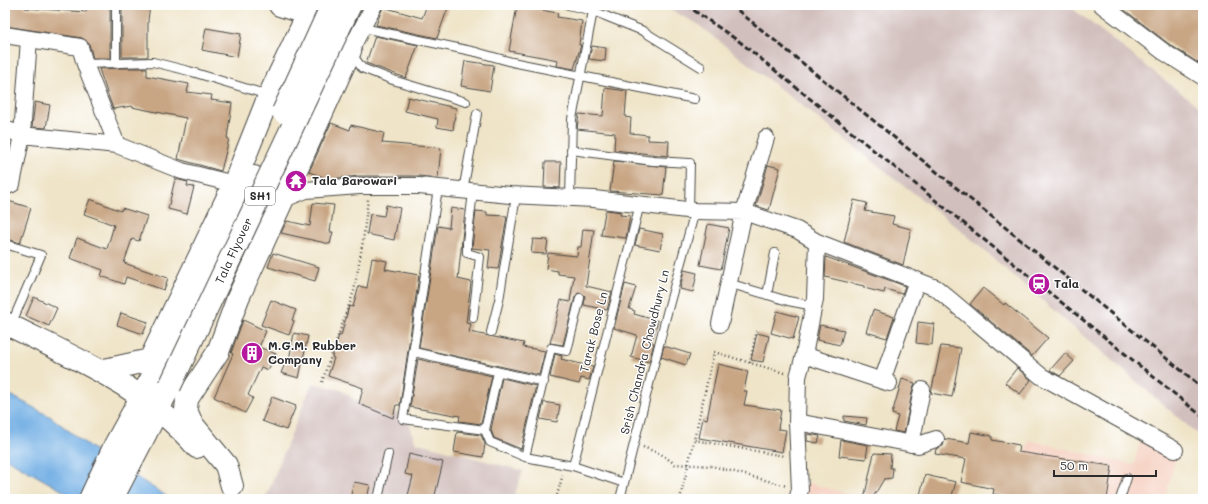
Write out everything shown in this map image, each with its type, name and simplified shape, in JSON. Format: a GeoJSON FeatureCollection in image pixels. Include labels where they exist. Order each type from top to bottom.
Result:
{"type":"FeatureCollection","features":[{"type":"Feature","properties":{"kind":"main road"},"geometry":{"type":"LineString","coordinates":[[238,493],[226,465],[192,424],[186,410],[187,399],[218,352],[238,298],[350,51],[341,41],[308,14],[280,5]]}},
{"type":"Feature","properties":{"kind":"main road","name":"Tala Flyover"},"geometry":{"type":"LineString","coordinates":[[156,393],[244,180],[332,5]]}},
{"type":"Feature","properties":{"kind":"main road","name":"Tala Flyover"},"geometry":{"type":"LineString","coordinates":[[156,393],[350,5]]}},
{"type":"Feature","properties":{"kind":"main road"},"geometry":{"type":"LineString","coordinates":[[100,371],[150,360],[244,180],[269,96],[308,14]]}},
{"type":"Feature","properties":{"kind":"main road"},"geometry":{"type":"LineString","coordinates":[[8,324],[100,371],[156,393],[194,443],[238,493]]}},
{"type":"Feature","properties":{"kind":"main road","name":"SH1"},"geometry":{"type":"LineString","coordinates":[[90,499],[125,450],[156,393]]}},
{"type":"Feature","properties":{"kind":"main road","name":"SH1"},"geometry":{"type":"LineString","coordinates":[[112,499],[125,450]]}},
{"type":"Feature","properties":{"kind":"street"},"geometry":{"type":"LineString","coordinates":[[350,51],[374,5]]}},
{"type":"Feature","properties":{"kind":"street"},"geometry":{"type":"LineString","coordinates":[[1102,5],[1164,52],[1203,77]]}},
{"type":"Feature","properties":{"kind":"street"},"geometry":{"type":"LineString","coordinates":[[5,35],[80,47],[85,64],[117,145]]}},
{"type":"Feature","properties":{"kind":"street"},"geometry":{"type":"LineString","coordinates":[[5,187],[12,184],[22,135],[29,39]]}},
{"type":"Feature","properties":{"kind":"street"},"geometry":{"type":"LineString","coordinates":[[5,129],[22,135],[117,145],[182,171],[244,180]]}},
{"type":"Feature","properties":{"kind":"street"},"geometry":{"type":"LineString","coordinates":[[720,324],[744,212],[766,138]]}},
{"type":"Feature","properties":{"kind":"street"},"geometry":{"type":"LineString","coordinates":[[284,199],[306,190],[359,186],[420,186],[516,196],[570,198],[640,204],[692,211],[744,212],[797,230],[817,242],[865,262],[936,288],[1042,376],[1175,450]]}},
{"type":"Feature","properties":{"kind":"street"},"geometry":{"type":"LineString","coordinates":[[799,495],[797,422],[798,377],[804,356],[814,306],[817,242]]}},
{"type":"Feature","properties":{"kind":"street"},"geometry":{"type":"LineString","coordinates":[[804,356],[886,382],[917,280]]}},
{"type":"Feature","properties":{"kind":"street"},"geometry":{"type":"LineString","coordinates":[[911,444],[922,390]]}},
{"type":"Feature","properties":{"kind":"street"},"geometry":{"type":"LineString","coordinates":[[797,422],[918,445],[936,439]]}},
{"type":"Feature","properties":{"kind":"lane"},"geometry":{"type":"LineString","coordinates":[[116,5],[116,64]]}},
{"type":"Feature","properties":{"kind":"lane"},"geometry":{"type":"LineString","coordinates":[[568,5],[593,11],[643,31],[700,67]]}},
{"type":"Feature","properties":{"kind":"lane"},"geometry":{"type":"LineString","coordinates":[[570,198],[572,119],[593,11]]}},
{"type":"Feature","properties":{"kind":"lane"},"geometry":{"type":"LineString","coordinates":[[363,28],[476,52],[512,62],[695,99]]}},
{"type":"Feature","properties":{"kind":"lane"},"geometry":{"type":"LineString","coordinates":[[350,51],[362,68],[393,80],[466,102]]}},
{"type":"Feature","properties":{"kind":"lane"},"geometry":{"type":"LineString","coordinates":[[85,64],[153,62],[189,71],[269,96]]}},
{"type":"Feature","properties":{"kind":"lane"},"geometry":{"type":"LineString","coordinates":[[473,318],[480,257],[467,253],[468,191],[478,114]]}},
{"type":"Feature","properties":{"kind":"lane","name":"Srish Chandra Chowdhury Ln"},"geometry":{"type":"LineString","coordinates":[[571,150],[653,161],[690,163],[692,211],[620,499]]}},
{"type":"Feature","properties":{"kind":"lane"},"geometry":{"type":"LineString","coordinates":[[438,188],[403,419],[485,430]]}},
{"type":"Feature","properties":{"kind":"lane"},"geometry":{"type":"LineString","coordinates":[[491,332],[499,300],[516,196]]}},
{"type":"Feature","properties":{"kind":"lane","name":"Tarak Bose Ln"},"geometry":{"type":"LineString","coordinates":[[569,465],[640,204]]}},
{"type":"Feature","properties":{"kind":"lane"},"geometry":{"type":"LineString","coordinates":[[5,244],[41,255],[8,324]]}},
{"type":"Feature","properties":{"kind":"lane"},"geometry":{"type":"LineString","coordinates":[[767,294],[775,253]]}},
{"type":"Feature","properties":{"kind":"lane"},"geometry":{"type":"LineString","coordinates":[[728,284],[814,306]]}},
{"type":"Feature","properties":{"kind":"lane"},"geometry":{"type":"LineString","coordinates":[[525,457],[551,348],[567,351],[580,298]]}},
{"type":"Feature","properties":{"kind":"lane"},"geometry":{"type":"LineString","coordinates":[[414,352],[544,382]]}},
{"type":"Feature","properties":{"kind":"lane"},"geometry":{"type":"LineString","coordinates":[[498,372],[485,430],[490,442],[525,457],[569,465],[624,483]]}},
{"type":"Feature","properties":{"kind":"lane"},"geometry":{"type":"LineString","coordinates":[[378,499],[388,454]]}},
{"type":"Feature","properties":{"kind":"lane"},"geometry":{"type":"LineString","coordinates":[[1120,499],[1127,478]]}},
{"type":"Feature","properties":{"kind":"path"},"geometry":{"type":"LineString","coordinates":[[322,382],[354,291],[363,241],[369,187]]}},
{"type":"Feature","properties":{"kind":"path"},"geometry":{"type":"LineString","coordinates":[[750,363],[757,328]]}},
{"type":"Feature","properties":{"kind":"path"},"geometry":{"type":"LineString","coordinates":[[680,499],[714,352],[798,377]]}},
{"type":"Feature","properties":{"kind":"path"},"geometry":{"type":"LineString","coordinates":[[694,440],[798,459]]}},
{"type":"Feature","properties":{"kind":"path"},"geometry":{"type":"LineString","coordinates":[[634,445],[661,454],[675,464],[712,466],[799,495]]}},
{"type":"Feature","properties":{"kind":"path"},"geometry":{"type":"LineString","coordinates":[[556,499],[569,465]]}},
{"type":"Feature","properties":{"kind":"shaded area"},"geometry":{"type":"Polygon","coordinates":[[[661,5],[1068,5],[1203,110],[1203,439],[957,227],[696,23],[661,5]]]}},
{"type":"Feature","properties":{"kind":"shaded area"},"geometry":{"type":"Polygon","coordinates":[[[312,383],[341,390],[362,405],[407,415],[415,442],[523,471],[513,499],[265,499],[312,383]]]}},
{"type":"Feature","properties":{"kind":"shaded area"},"geometry":{"type":"Polygon","coordinates":[[[1142,434],[1177,453],[1165,499],[1012,499],[1029,440],[1134,465],[1142,434]]]}},
{"type":"Feature","properties":{"kind":"shaded area"},"geometry":{"type":"Polygon","coordinates":[[[805,482],[867,499],[803,499],[805,482]]]}},
{"type":"Feature","properties":{"kind":"water"},"geometry":{"type":"Polygon","coordinates":[[[5,392],[51,417],[94,450],[171,499],[77,499],[5,458],[5,392]]]}},
{"type":"Feature","properties":{"kind":"building"},"geometry":{"type":"Polygon","coordinates":[[[5,5],[25,5],[25,8],[86,12],[86,6],[110,6],[110,58],[93,58],[89,44],[82,38],[5,26],[5,5]]]}},
{"type":"Feature","properties":{"kind":"building"},"geometry":{"type":"Polygon","coordinates":[[[122,5],[150,5],[148,20],[148,56],[146,57],[122,57],[122,5]]]}},
{"type":"Feature","properties":{"kind":"building"},"geometry":{"type":"Polygon","coordinates":[[[427,5],[449,5],[437,38],[376,25],[383,7],[422,18],[427,5]]]}},
{"type":"Feature","properties":{"kind":"building"},"geometry":{"type":"Polygon","coordinates":[[[1118,5],[1203,5],[1203,66],[1169,44],[1118,5]]]}},
{"type":"Feature","properties":{"kind":"building"},"geometry":{"type":"Polygon","coordinates":[[[517,6],[558,13],[557,17],[582,21],[579,45],[581,45],[574,69],[557,66],[558,60],[509,51],[517,6]]]}},
{"type":"Feature","properties":{"kind":"building"},"geometry":{"type":"Polygon","coordinates":[[[206,28],[241,34],[237,57],[202,50],[206,28]]]}},
{"type":"Feature","properties":{"kind":"building"},"geometry":{"type":"Polygon","coordinates":[[[375,36],[418,45],[406,78],[366,63],[375,36]]]}},
{"type":"Feature","properties":{"kind":"building"},"geometry":{"type":"Polygon","coordinates":[[[592,46],[606,48],[605,61],[589,59],[592,46]]]}},
{"type":"Feature","properties":{"kind":"building"},"geometry":{"type":"Polygon","coordinates":[[[465,61],[494,65],[490,91],[461,86],[465,61]]]}},
{"type":"Feature","properties":{"kind":"building"},"geometry":{"type":"Polygon","coordinates":[[[147,68],[147,76],[189,84],[187,92],[212,95],[211,100],[232,103],[227,138],[229,139],[221,171],[178,159],[186,118],[132,106],[113,109],[99,69],[147,68]]]}},
{"type":"Feature","properties":{"kind":"building"},"geometry":{"type":"Polygon","coordinates":[[[605,88],[627,91],[625,117],[631,118],[630,133],[648,135],[648,140],[669,141],[668,156],[614,150],[615,133],[577,129],[579,114],[603,116],[605,88]]]}},
{"type":"Feature","properties":{"kind":"building"},"geometry":{"type":"Polygon","coordinates":[[[408,97],[456,108],[453,130],[437,127],[438,119],[405,111],[408,97]]]}},
{"type":"Feature","properties":{"kind":"building"},"geometry":{"type":"Polygon","coordinates":[[[35,102],[50,105],[46,128],[32,127],[35,102]]]}},
{"type":"Feature","properties":{"kind":"building"},"geometry":{"type":"Polygon","coordinates":[[[331,123],[350,130],[351,125],[384,133],[382,143],[441,148],[438,178],[419,176],[359,176],[329,179],[309,172],[331,123]]]}},
{"type":"Feature","properties":{"kind":"building"},"geometry":{"type":"Polygon","coordinates":[[[614,161],[666,167],[663,195],[610,191],[614,161]]]}},
{"type":"Feature","properties":{"kind":"building"},"geometry":{"type":"Polygon","coordinates":[[[545,162],[561,162],[560,188],[544,187],[545,162]]]}},
{"type":"Feature","properties":{"kind":"building"},"geometry":{"type":"Polygon","coordinates":[[[768,165],[780,168],[769,210],[756,206],[768,165]]]}},
{"type":"Feature","properties":{"kind":"building"},"geometry":{"type":"Polygon","coordinates":[[[175,179],[188,182],[187,186],[194,187],[187,214],[168,209],[175,179]]]}},
{"type":"Feature","properties":{"kind":"building"},"geometry":{"type":"Polygon","coordinates":[[[90,199],[121,211],[122,208],[147,216],[139,241],[132,239],[124,263],[168,278],[164,290],[126,277],[124,284],[101,276],[103,270],[70,258],[77,238],[107,249],[114,225],[84,214],[90,199]]]}},
{"type":"Feature","properties":{"kind":"building"},"geometry":{"type":"Polygon","coordinates":[[[5,200],[31,208],[20,243],[5,238],[5,200]]]}},
{"type":"Feature","properties":{"kind":"building"},"geometry":{"type":"Polygon","coordinates":[[[854,200],[867,203],[865,211],[894,216],[892,224],[911,229],[903,265],[844,242],[854,200]]]}},
{"type":"Feature","properties":{"kind":"building"},"geometry":{"type":"Polygon","coordinates":[[[313,203],[334,205],[330,232],[333,232],[330,244],[281,233],[287,221],[310,226],[313,203]]]}},
{"type":"Feature","properties":{"kind":"building"},"geometry":{"type":"Polygon","coordinates":[[[386,205],[400,208],[394,240],[367,234],[370,214],[384,216],[386,205]]]}},
{"type":"Feature","properties":{"kind":"building"},"geometry":{"type":"Polygon","coordinates":[[[451,208],[465,210],[458,279],[471,282],[466,323],[471,324],[469,332],[524,343],[523,347],[545,351],[539,375],[419,348],[438,226],[449,228],[451,208]]]}},
{"type":"Feature","properties":{"kind":"building"},"geometry":{"type":"Polygon","coordinates":[[[607,210],[621,212],[620,215],[630,216],[626,238],[601,235],[605,212],[607,210]]]}},
{"type":"Feature","properties":{"kind":"building"},"geometry":{"type":"Polygon","coordinates":[[[476,211],[487,212],[487,215],[507,216],[498,269],[488,268],[490,250],[472,248],[476,211]]]}},
{"type":"Feature","properties":{"kind":"building"},"geometry":{"type":"Polygon","coordinates":[[[708,224],[729,228],[721,269],[700,265],[708,224]]]}},
{"type":"Feature","properties":{"kind":"building"},"geometry":{"type":"Polygon","coordinates":[[[583,229],[594,230],[586,286],[612,292],[607,310],[584,305],[585,296],[582,293],[578,293],[575,297],[563,345],[550,343],[561,300],[570,302],[574,276],[558,274],[558,271],[546,269],[548,253],[577,256],[578,247],[581,247],[583,229]]]}},
{"type":"Feature","properties":{"kind":"building"},"geometry":{"type":"Polygon","coordinates":[[[639,229],[663,234],[660,250],[635,245],[639,229]]]}},
{"type":"Feature","properties":{"kind":"building"},"geometry":{"type":"Polygon","coordinates":[[[533,239],[548,240],[546,254],[531,253],[533,239]]]}},
{"type":"Feature","properties":{"kind":"building"},"geometry":{"type":"Polygon","coordinates":[[[273,253],[319,267],[315,281],[268,267],[273,253]]]}},
{"type":"Feature","properties":{"kind":"building"},"geometry":{"type":"Polygon","coordinates":[[[826,257],[905,286],[902,294],[885,289],[884,293],[864,288],[864,286],[825,277],[826,257]]]}},
{"type":"Feature","properties":{"kind":"building"},"geometry":{"type":"Polygon","coordinates":[[[372,258],[387,261],[385,269],[419,275],[400,405],[396,405],[393,418],[359,404],[363,388],[328,376],[334,358],[332,357],[339,335],[341,336],[349,306],[353,307],[359,286],[367,288],[372,258]]]}},
{"type":"Feature","properties":{"kind":"building"},"geometry":{"type":"Polygon","coordinates":[[[684,270],[697,273],[693,292],[680,289],[684,270]]]}},
{"type":"Feature","properties":{"kind":"building"},"geometry":{"type":"Polygon","coordinates":[[[625,284],[636,287],[629,309],[635,311],[634,314],[658,321],[651,342],[654,343],[649,362],[631,357],[637,335],[614,328],[625,284]]]}},
{"type":"Feature","properties":{"kind":"building"},"geometry":{"type":"Polygon","coordinates":[[[983,288],[1004,305],[1005,303],[1048,338],[1032,356],[970,304],[983,288]]]}},
{"type":"Feature","properties":{"kind":"building"},"geometry":{"type":"Polygon","coordinates":[[[34,297],[57,308],[49,326],[26,316],[34,297]]]}},
{"type":"Feature","properties":{"kind":"building"},"geometry":{"type":"Polygon","coordinates":[[[271,300],[296,310],[289,335],[261,325],[271,300]]]}},
{"type":"Feature","properties":{"kind":"building"},"geometry":{"type":"Polygon","coordinates":[[[873,310],[894,317],[887,338],[866,332],[873,310]]]}},
{"type":"Feature","properties":{"kind":"building"},"geometry":{"type":"Polygon","coordinates":[[[777,311],[799,317],[793,339],[771,333],[777,311]]]}},
{"type":"Feature","properties":{"kind":"building"},"geometry":{"type":"Polygon","coordinates":[[[121,313],[148,322],[143,334],[117,325],[121,313]]]}},
{"type":"Feature","properties":{"kind":"building"},"geometry":{"type":"Polygon","coordinates":[[[243,320],[266,331],[259,347],[276,354],[268,370],[261,367],[248,395],[253,398],[245,413],[214,397],[233,354],[231,353],[243,320]]]}},
{"type":"Feature","properties":{"kind":"building"},"geometry":{"type":"Polygon","coordinates":[[[918,322],[934,324],[932,345],[916,343],[918,322]]]}},
{"type":"Feature","properties":{"kind":"building"},"geometry":{"type":"Polygon","coordinates":[[[820,325],[844,330],[840,345],[817,340],[820,325]]]}},
{"type":"Feature","properties":{"kind":"building"},"geometry":{"type":"Polygon","coordinates":[[[294,333],[308,336],[299,378],[281,373],[287,359],[289,360],[294,333]]]}},
{"type":"Feature","properties":{"kind":"building"},"geometry":{"type":"Polygon","coordinates":[[[757,333],[769,336],[763,362],[751,360],[757,333]]]}},
{"type":"Feature","properties":{"kind":"building"},"geometry":{"type":"Polygon","coordinates":[[[664,346],[690,354],[686,365],[661,357],[664,346]]]}},
{"type":"Feature","properties":{"kind":"building"},"geometry":{"type":"Polygon","coordinates":[[[941,346],[961,348],[952,397],[931,393],[941,346]]]}},
{"type":"Feature","properties":{"kind":"building"},"geometry":{"type":"Polygon","coordinates":[[[1065,353],[1074,361],[1060,376],[1050,370],[1065,353]]]}},
{"type":"Feature","properties":{"kind":"building"},"geometry":{"type":"Polygon","coordinates":[[[555,354],[562,356],[561,359],[593,367],[589,380],[581,378],[579,384],[550,377],[555,354]]]}},
{"type":"Feature","properties":{"kind":"building"},"geometry":{"type":"Polygon","coordinates":[[[418,359],[492,376],[481,424],[459,421],[460,416],[410,407],[418,359]]]}},
{"type":"Feature","properties":{"kind":"building"},"geometry":{"type":"Polygon","coordinates":[[[718,364],[748,371],[744,391],[747,391],[744,405],[781,410],[778,429],[786,430],[782,452],[699,438],[703,418],[707,419],[718,364]]]}},
{"type":"Feature","properties":{"kind":"building"},"geometry":{"type":"Polygon","coordinates":[[[1017,368],[1031,380],[1020,394],[1005,383],[1017,368]]]}},
{"type":"Feature","properties":{"kind":"building"},"geometry":{"type":"Polygon","coordinates":[[[502,378],[536,386],[521,449],[494,438],[491,430],[502,378]]]}},
{"type":"Feature","properties":{"kind":"building"},"geometry":{"type":"Polygon","coordinates":[[[902,379],[915,383],[904,433],[894,431],[898,416],[892,414],[902,379]]]}},
{"type":"Feature","properties":{"kind":"building"},"geometry":{"type":"Polygon","coordinates":[[[272,397],[296,406],[286,430],[262,421],[272,397]]]}},
{"type":"Feature","properties":{"kind":"building"},"geometry":{"type":"Polygon","coordinates":[[[544,402],[560,405],[557,422],[540,419],[544,402]]]}},
{"type":"Feature","properties":{"kind":"building"},"geometry":{"type":"Polygon","coordinates":[[[844,416],[867,418],[866,425],[844,421],[844,416]]]}},
{"type":"Feature","properties":{"kind":"building"},"geometry":{"type":"Polygon","coordinates":[[[457,432],[481,435],[485,444],[483,457],[454,452],[457,432]]]}},
{"type":"Feature","properties":{"kind":"building"},"geometry":{"type":"Polygon","coordinates":[[[971,432],[992,436],[992,440],[1019,445],[1018,452],[1112,466],[1107,499],[1021,499],[993,494],[994,489],[961,482],[966,459],[935,454],[936,449],[943,446],[945,439],[969,443],[971,432]]]}},
{"type":"Feature","properties":{"kind":"building"},"geometry":{"type":"Polygon","coordinates":[[[807,434],[820,436],[818,443],[807,441],[807,434]]]}},
{"type":"Feature","properties":{"kind":"building"},"geometry":{"type":"Polygon","coordinates":[[[841,440],[868,445],[866,459],[839,456],[841,440]]]}},
{"type":"Feature","properties":{"kind":"building"},"geometry":{"type":"Polygon","coordinates":[[[874,453],[891,454],[890,468],[893,468],[892,478],[884,479],[872,499],[864,499],[874,453]]]}},
{"type":"Feature","properties":{"kind":"building"},"geometry":{"type":"Polygon","coordinates":[[[409,454],[443,462],[434,499],[407,499],[413,476],[405,474],[409,454]]]}},
{"type":"Feature","properties":{"kind":"building"},"geometry":{"type":"Polygon","coordinates":[[[925,475],[956,482],[951,499],[919,499],[925,475]]]}},
{"type":"Feature","properties":{"kind":"building"},"geometry":{"type":"Polygon","coordinates":[[[354,482],[370,485],[367,499],[350,499],[354,482]]]}},
{"type":"Feature","properties":{"kind":"railway"},"geometry":{"type":"LineString","coordinates":[[686,5],[740,42],[1203,417]]}},
{"type":"Feature","properties":{"kind":"railway"},"geometry":{"type":"LineString","coordinates":[[731,5],[1203,388]]}},
{"type":"Feature","properties":{"kind":"place","name":"Tala Barowari"},"geometry":{"type":"Point","coordinates":[296,181]}},
{"type":"Feature","properties":{"kind":"place","name":"Tala"},"geometry":{"type":"Point","coordinates":[1039,284]}},
{"type":"Feature","properties":{"kind":"place","name":"M.G.M. Rubber Company"},"geometry":{"type":"Point","coordinates":[252,353]}}]}
